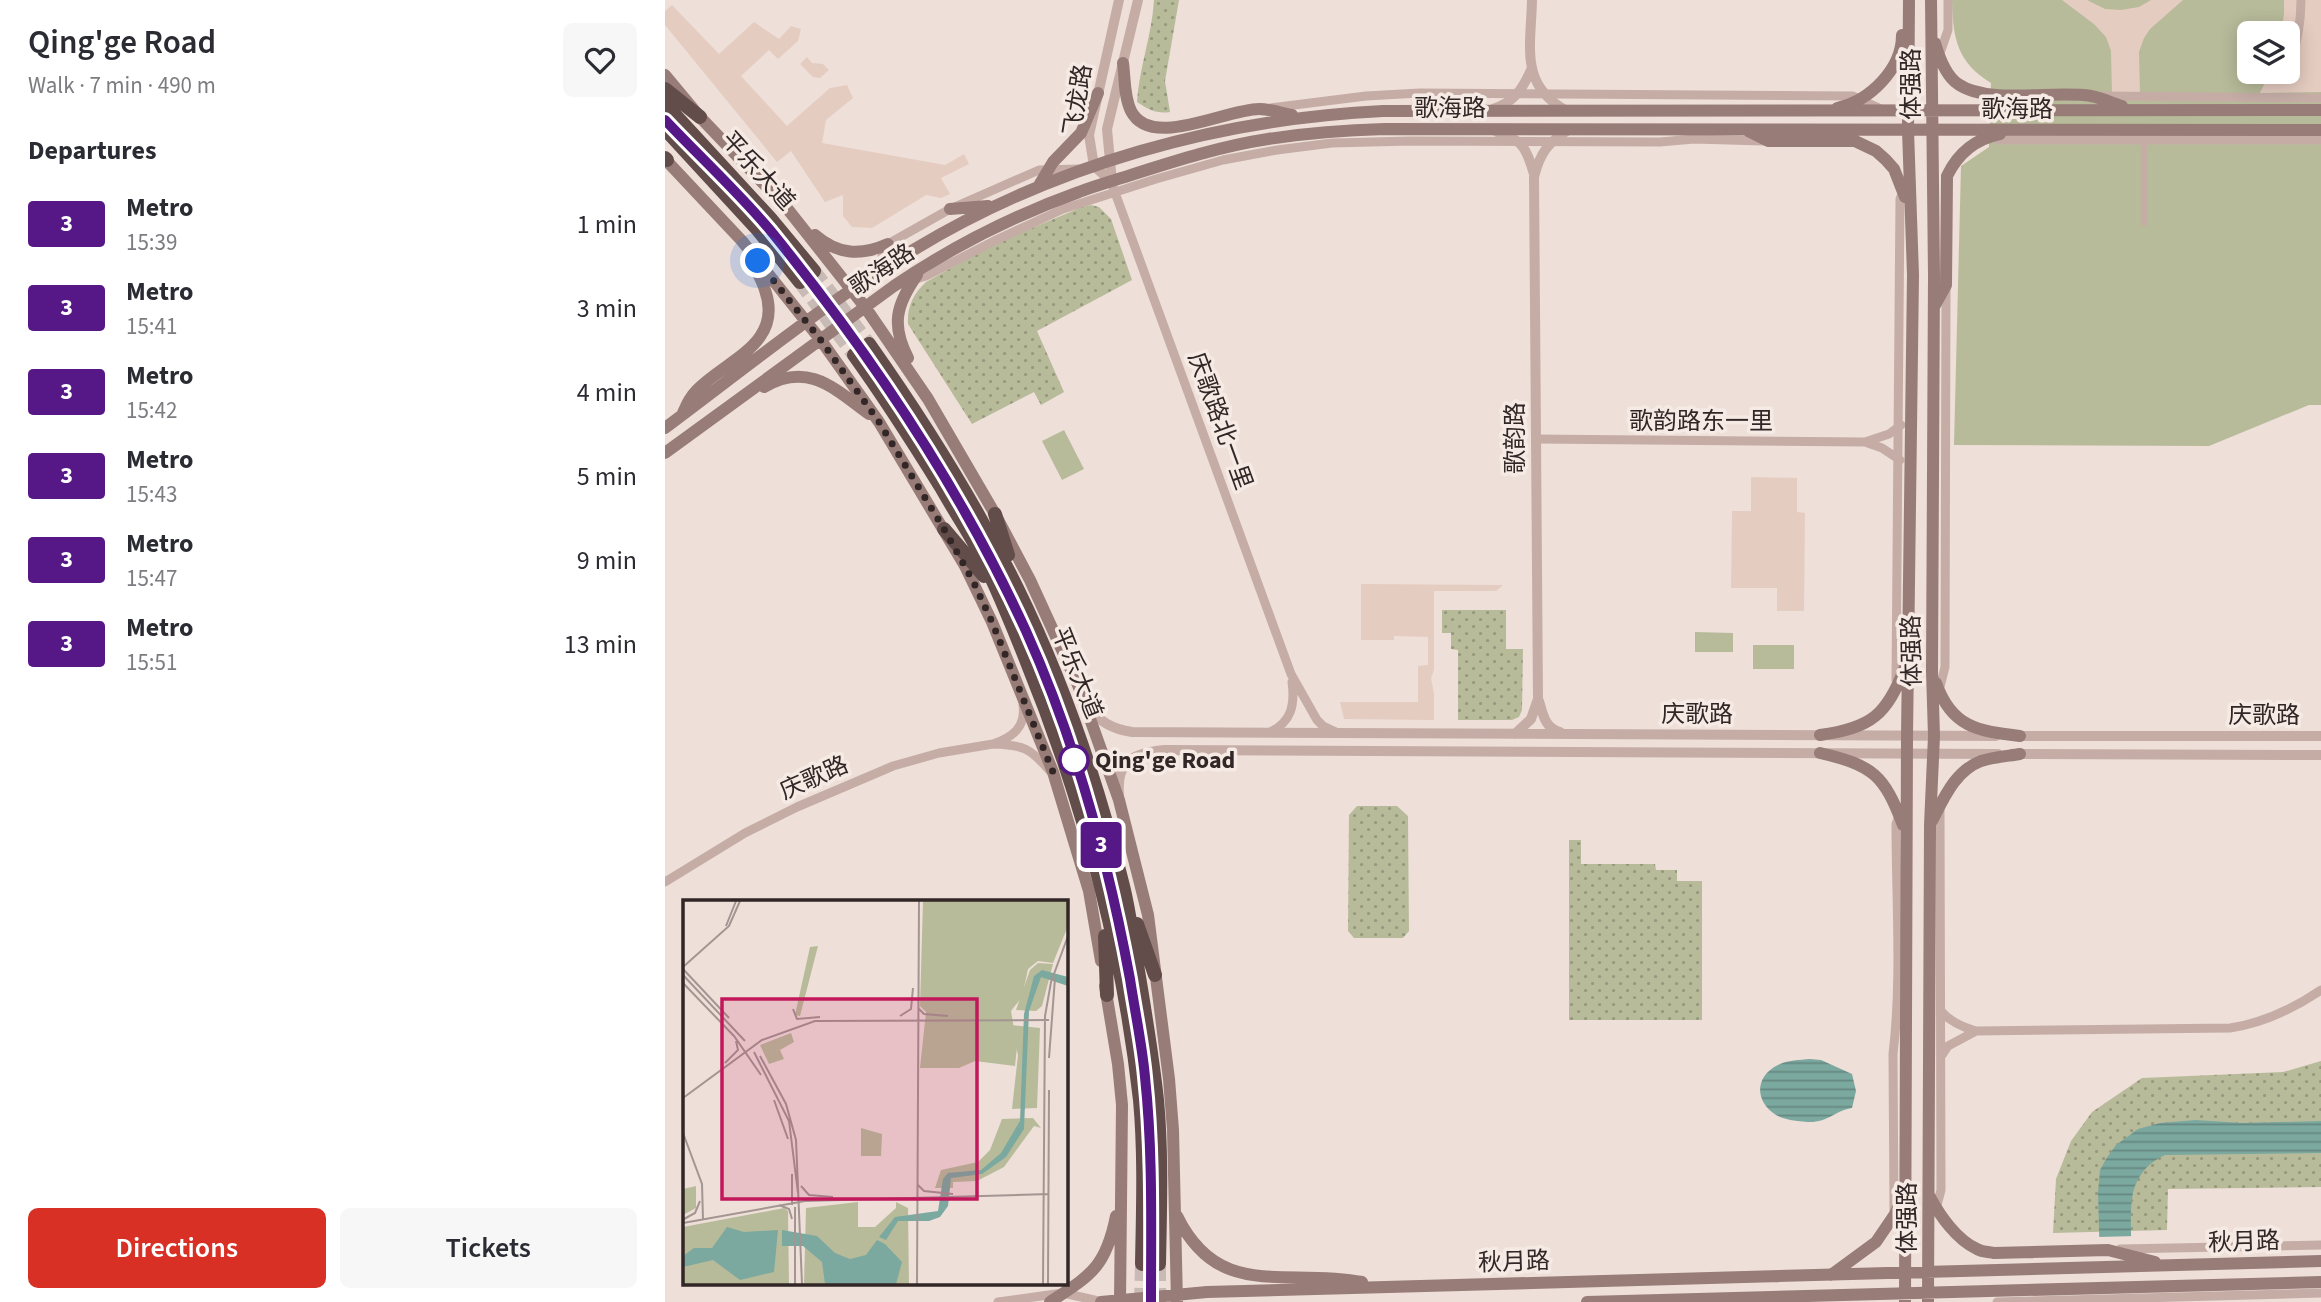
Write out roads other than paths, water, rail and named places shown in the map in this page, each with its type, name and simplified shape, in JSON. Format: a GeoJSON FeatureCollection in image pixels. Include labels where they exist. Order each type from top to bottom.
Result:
{"type":"FeatureCollection","features":[{"type":"Feature","properties":{"kind":"highway"},"geometry":{"type":"LineString","coordinates":[[665,89],[700,117]]}},
{"type":"Feature","properties":{"kind":"highway","name":"平乐大道"},"geometry":{"type":"LineString","coordinates":[[665,104],[771,218],[814,271]]}},
{"type":"Feature","properties":{"kind":"highway","name":"平乐大道"},"geometry":{"type":"LineString","coordinates":[[665,130],[758,230],[800,282]]}},
{"type":"Feature","properties":{"kind":"highway","name":"平乐大道"},"geometry":{"type":"LineString","coordinates":[[869,344],[912,405],[991,537],[1018,590],[1063,695],[1097,792],[1124,889],[1157,1102],[1161,1190],[1159,1264]]}},
{"type":"Feature","properties":{"kind":"highway","name":"平乐大道"},"geometry":{"type":"LineString","coordinates":[[855,355],[895,412],[975,545],[999,592],[1044,704],[1076,798],[1103,896],[1128,1014],[1140,1103],[1142,1264]]}},
{"type":"Feature","properties":{"kind":"highway"},"geometry":{"type":"LineString","coordinates":[[995,514],[1018,590]]}},
{"type":"Feature","properties":{"kind":"highway"},"geometry":{"type":"LineString","coordinates":[[944,529],[999,592]]}},
{"type":"Feature","properties":{"kind":"highway"},"geometry":{"type":"LineString","coordinates":[[1124,889],[1155,975]]}},
{"type":"Feature","properties":{"kind":"highway"},"geometry":{"type":"LineString","coordinates":[[1103,896],[1107,995]]}},
{"type":"Feature","properties":{"kind":"main road"},"geometry":{"type":"LineString","coordinates":[[1820,111],[1844,106],[1859,99],[1880,82],[1897,62],[1902,45],[1902,0]]}},
{"type":"Feature","properties":{"kind":"main road","name":"体强路"},"geometry":{"type":"LineString","coordinates":[[1905,1297],[1907,736],[1913,275],[1908,130],[1909,0]]}},
{"type":"Feature","properties":{"kind":"main road","name":"体强路"},"geometry":{"type":"LineString","coordinates":[[1928,1297],[1930,825],[1934,754],[1931,0]]}},
{"type":"Feature","properties":{"kind":"main road"},"geometry":{"type":"LineString","coordinates":[[1931,29],[1939,56],[1952,80],[1980,94],[2092,96],[2132,110]]}},
{"type":"Feature","properties":{"kind":"main road"},"geometry":{"type":"LineString","coordinates":[[1123,63],[1127,102],[1132,114],[1139,121],[1153,127],[1173,127],[1259,109],[1302,117]]}},
{"type":"Feature","properties":{"kind":"main road"},"geometry":{"type":"LineString","coordinates":[[665,75],[700,117],[792,215],[852,289],[929,399]]}},
{"type":"Feature","properties":{"kind":"main road"},"geometry":{"type":"LineString","coordinates":[[1038,187],[1053,162],[1081,133],[1098,93]]}},
{"type":"Feature","properties":{"kind":"main road","name":"歌海路"},"geometry":{"type":"LineString","coordinates":[[665,428],[874,274],[917,247],[995,205],[1088,168],[1187,138],[1261,123],[1383,111],[2321,110]]}},
{"type":"Feature","properties":{"kind":"main road","name":"歌海路"},"geometry":{"type":"LineString","coordinates":[[665,453],[923,266],[1005,224],[1078,192],[1113,187],[1192,155],[1278,138],[1327,131],[1385,129],[2321,130]]}},
{"type":"Feature","properties":{"kind":"main road"},"geometry":{"type":"LineString","coordinates":[[1745,129],[1768,141],[1855,141],[1876,151],[1894,169],[1911,215]]}},
{"type":"Feature","properties":{"kind":"main road"},"geometry":{"type":"LineString","coordinates":[[1933,308],[1945,285],[1947,176],[1954,162],[1966,149],[1989,136],[2017,130]]}},
{"type":"Feature","properties":{"kind":"main road"},"geometry":{"type":"LineString","coordinates":[[666,159],[742,241],[820,339],[879,422],[974,583],[1054,775],[1089,891],[1118,1064],[1122,1105],[1123,1185],[1120,1301]]}},
{"type":"Feature","properties":{"kind":"main road"},"geometry":{"type":"LineString","coordinates":[[950,209],[995,205]]}},
{"type":"Feature","properties":{"kind":"main road"},"geometry":{"type":"LineString","coordinates":[[792,215],[826,245],[841,250],[865,252],[888,244]]}},
{"type":"Feature","properties":{"kind":"main road"},"geometry":{"type":"LineString","coordinates":[[682,416],[690,398],[699,388],[751,348],[764,330],[768,303],[765,289],[742,241]]}},
{"type":"Feature","properties":{"kind":"main road"},"geometry":{"type":"LineString","coordinates":[[923,266],[897,313],[900,344],[1030,580],[1085,702],[1119,800],[1148,915],[1169,1079],[1177,1298]]}},
{"type":"Feature","properties":{"kind":"main road"},"geometry":{"type":"LineString","coordinates":[[715,415],[770,383],[795,377],[811,377],[828,383],[879,422]]}},
{"type":"Feature","properties":{"kind":"main road"},"geometry":{"type":"LineString","coordinates":[[1820,736],[1855,729],[1870,721],[1880,712],[1896,687],[1908,660]]}},
{"type":"Feature","properties":{"kind":"main road"},"geometry":{"type":"LineString","coordinates":[[1932,671],[1939,691],[1957,717],[1969,727],[2020,736]]}},
{"type":"Feature","properties":{"kind":"main road"},"geometry":{"type":"LineString","coordinates":[[1820,753],[1847,759],[1874,773],[1888,789],[1907,834]]}},
{"type":"Feature","properties":{"kind":"main road"},"geometry":{"type":"LineString","coordinates":[[1930,825],[1952,783],[1966,770],[1982,761],[2020,754]]}},
{"type":"Feature","properties":{"kind":"main road"},"geometry":{"type":"LineString","coordinates":[[1050,1302],[1084,1281],[1105,1254],[1112,1237],[1123,1185]]}},
{"type":"Feature","properties":{"kind":"main road"},"geometry":{"type":"LineString","coordinates":[[1831,1275],[1876,1242],[1894,1216],[1905,1192]]}},
{"type":"Feature","properties":{"kind":"main road"},"geometry":{"type":"LineString","coordinates":[[1929,1195],[1936,1208],[1965,1241],[1978,1250],[1994,1253],[2108,1250],[2169,1265]]}},
{"type":"Feature","properties":{"kind":"main road"},"geometry":{"type":"LineString","coordinates":[[1175,1210],[1194,1244],[1215,1264],[1229,1272],[1251,1277],[1342,1278],[1387,1287]]}},
{"type":"Feature","properties":{"kind":"main road","name":"秋月路"},"geometry":{"type":"LineString","coordinates":[[1102,1302],[1177,1298],[1207,1292],[2321,1261]]}},
{"type":"Feature","properties":{"kind":"main road"},"geometry":{"type":"LineString","coordinates":[[1691,1279],[1692,1299]]}},
{"type":"Feature","properties":{"kind":"main road","name":"秋月路"},"geometry":{"type":"LineString","coordinates":[[1928,1297],[2007,1290],[2049,1295],[2171,1292],[2321,1282]]}},
{"type":"Feature","properties":{"kind":"main road"},"geometry":{"type":"LineString","coordinates":[[1975,1302],[2007,1290]]}},
{"type":"Feature","properties":{"kind":"main road"},"geometry":{"type":"LineString","coordinates":[[1587,1302],[1708,1298],[1928,1297]]}},
{"type":"Feature","properties":{"kind":"main road"},"geometry":{"type":"LineString","coordinates":[[1708,1298],[1723,1302]]}},
{"type":"Feature","properties":{"kind":"street","name":"飞龙路"},"geometry":{"type":"LineString","coordinates":[[1113,187],[1088,168],[1089,135],[1119,0]]}},
{"type":"Feature","properties":{"kind":"street","name":"飞龙路"},"geometry":{"type":"LineString","coordinates":[[1113,187],[1107,129],[1138,0]]}},
{"type":"Feature","properties":{"kind":"street"},"geometry":{"type":"LineString","coordinates":[[1532,0],[1531,70],[1542,94],[1568,112]]}},
{"type":"Feature","properties":{"kind":"street"},"geometry":{"type":"LineString","coordinates":[[1931,81],[1948,30],[1948,0]]}},
{"type":"Feature","properties":{"kind":"street"},"geometry":{"type":"LineString","coordinates":[[2300,26],[2301,0]]}},
{"type":"Feature","properties":{"kind":"street"},"geometry":{"type":"LineString","coordinates":[[1487,111],[1506,104],[1519,94],[1531,70]]}},
{"type":"Feature","properties":{"kind":"street"},"geometry":{"type":"LineString","coordinates":[[1259,109],[1366,96],[1420,93],[1853,96],[1884,111]]}},
{"type":"Feature","properties":{"kind":"street"},"geometry":{"type":"LineString","coordinates":[[2092,96],[2321,98]]}},
{"type":"Feature","properties":{"kind":"street"},"geometry":{"type":"LineString","coordinates":[[1487,129],[1509,135],[1519,141]]}},
{"type":"Feature","properties":{"kind":"street","name":"歌韵路"},"geometry":{"type":"LineString","coordinates":[[1568,734],[1556,731],[1548,724],[1538,699],[1534,177],[1538,160],[1552,141],[1570,129]]}},
{"type":"Feature","properties":{"kind":"street"},"geometry":{"type":"LineString","coordinates":[[1975,130],[1999,140],[2321,140]]}},
{"type":"Feature","properties":{"kind":"street"},"geometry":{"type":"LineString","coordinates":[[2144,140],[2144,223]]}},
{"type":"Feature","properties":{"kind":"street"},"geometry":{"type":"LineString","coordinates":[[894,286],[926,276],[996,240],[1113,187],[1223,160],[1304,146],[1410,141],[1768,141]]}},
{"type":"Feature","properties":{"kind":"street","name":"歌韵路"},"geometry":{"type":"LineString","coordinates":[[1519,141],[1526,150],[1534,177]]}},
{"type":"Feature","properties":{"kind":"street"},"geometry":{"type":"LineString","coordinates":[[874,274],[888,244],[950,209],[1039,170],[1088,168]]}},
{"type":"Feature","properties":{"kind":"street"},"geometry":{"type":"LineString","coordinates":[[1896,687],[1900,199],[1909,169]]}},
{"type":"Feature","properties":{"kind":"street","name":"庆歌路北一里"},"geometry":{"type":"LineString","coordinates":[[1113,187],[1291,674],[1317,720],[1323,726],[1341,733]]}},
{"type":"Feature","properties":{"kind":"street"},"geometry":{"type":"LineString","coordinates":[[1934,710],[1945,667],[1945,285]]}},
{"type":"Feature","properties":{"kind":"street","name":"歌韵路东一里"},"geometry":{"type":"LineString","coordinates":[[1865,442],[1889,434],[1911,416]]}},
{"type":"Feature","properties":{"kind":"street","name":"歌韵路东一里"},"geometry":{"type":"LineString","coordinates":[[1536,439],[1865,442],[1882,448],[1911,470]]}},
{"type":"Feature","properties":{"kind":"street","name":"庆歌路北一里"},"geometry":{"type":"LineString","coordinates":[[1268,733],[1279,728],[1290,713],[1294,694],[1291,674]]}},
{"type":"Feature","properties":{"kind":"street"},"geometry":{"type":"LineString","coordinates":[[993,744],[1017,731],[1024,720],[1022,696]]}},
{"type":"Feature","properties":{"kind":"street"},"geometry":{"type":"LineString","coordinates":[[1515,734],[1531,719],[1538,699]]}},
{"type":"Feature","properties":{"kind":"street","name":"庆歌路"},"geometry":{"type":"LineString","coordinates":[[1085,702],[1101,721],[1110,727],[1132,732],[2321,736]]}},
{"type":"Feature","properties":{"kind":"street"},"geometry":{"type":"LineString","coordinates":[[1164,732],[1164,750]]}},
{"type":"Feature","properties":{"kind":"street"},"geometry":{"type":"LineString","coordinates":[[1767,735],[1767,753]]}},
{"type":"Feature","properties":{"kind":"street"},"geometry":{"type":"LineString","coordinates":[[993,744],[1022,747],[1034,753],[1054,775]]}},
{"type":"Feature","properties":{"kind":"street","name":"庆歌路"},"geometry":{"type":"LineString","coordinates":[[665,882],[745,833],[797,807],[893,766],[939,753],[993,744]]}},
{"type":"Feature","properties":{"kind":"street","name":"庆歌路"},"geometry":{"type":"LineString","coordinates":[[1119,800],[1118,784],[1123,767],[1137,755],[1164,750],[2321,755]]}},
{"type":"Feature","properties":{"kind":"street"},"geometry":{"type":"LineString","coordinates":[[1894,1216],[1896,824],[1907,795]]}},
{"type":"Feature","properties":{"kind":"street"},"geometry":{"type":"LineString","coordinates":[[1928,1234],[1941,1190],[1940,807]]}},
{"type":"Feature","properties":{"kind":"street"},"geometry":{"type":"LineString","coordinates":[[1941,1011],[1960,1026],[1976,1031],[2230,1028],[2250,1025],[2271,1017],[2298,1005],[2321,990]]}},
{"type":"Feature","properties":{"kind":"street"},"geometry":{"type":"LineString","coordinates":[[1942,1057],[1948,1046],[1976,1031]]}},
{"type":"Feature","properties":{"kind":"street"},"geometry":{"type":"LineString","coordinates":[[2108,1250],[2321,1245]]}},
{"type":"Feature","properties":{"kind":"street"},"geometry":{"type":"LineString","coordinates":[[2171,1292],[2321,1293]]}},
{"type":"Feature","properties":{"kind":"street"},"geometry":{"type":"LineString","coordinates":[[998,1302],[1063,1293],[1102,1302]]}},
{"type":"Feature","properties":{"kind":"street"},"geometry":{"type":"LineString","coordinates":[[1997,1302],[2049,1295]]}},
{"type":"Feature","properties":{"kind":"water"},"geometry":{"type":"Polygon","coordinates":[[[1821,1060],[1852,1074],[1856,1091],[1852,1108],[1814,1122],[1791,1120],[1776,1115],[1761,1096],[1761,1082],[1765,1075],[1782,1063],[1821,1060]]]}},
{"type":"Feature","properties":{"kind":"water"},"geometry":{"type":"Polygon","coordinates":[[[2196,1120],[2242,1123],[2321,1121],[2321,1153],[2165,1155],[2155,1161],[2140,1176],[2132,1196],[2131,1242],[2136,1302],[2101,1302],[2098,1192],[2100,1170],[2116,1145],[2138,1129],[2160,1123],[2196,1120]]]}},
{"type":"Feature","properties":{"kind":"tunnel"},"geometry":{"type":"LineString","coordinates":[[814,271],[869,344]]}},
{"type":"Feature","properties":{"kind":"tunnel"},"geometry":{"type":"LineString","coordinates":[[800,282],[854,355]]}},
{"type":"Feature","properties":{"kind":"tunnel"},"geometry":{"type":"LineString","coordinates":[[1141,1302],[1142,1264]]}},
{"type":"Feature","properties":{"kind":"tunnel"},"geometry":{"type":"LineString","coordinates":[[1159,1264],[1159,1302]]}},
{"type":"Feature","properties":{"kind":"metro line","name":"3"},"geometry":{"type":"LineString","coordinates":[[665,120],[768,228],[857,342],[906,416],[980,539],[1026,631],[1077,767],[1104,852],[1122,933],[1145,1075],[1149,1126],[1151,1302]]}},
{"type":"Feature","properties":{"kind":"place","name":"Qing'ge Road"},"geometry":{"type":"Point","coordinates":[1074,760]}}]}
